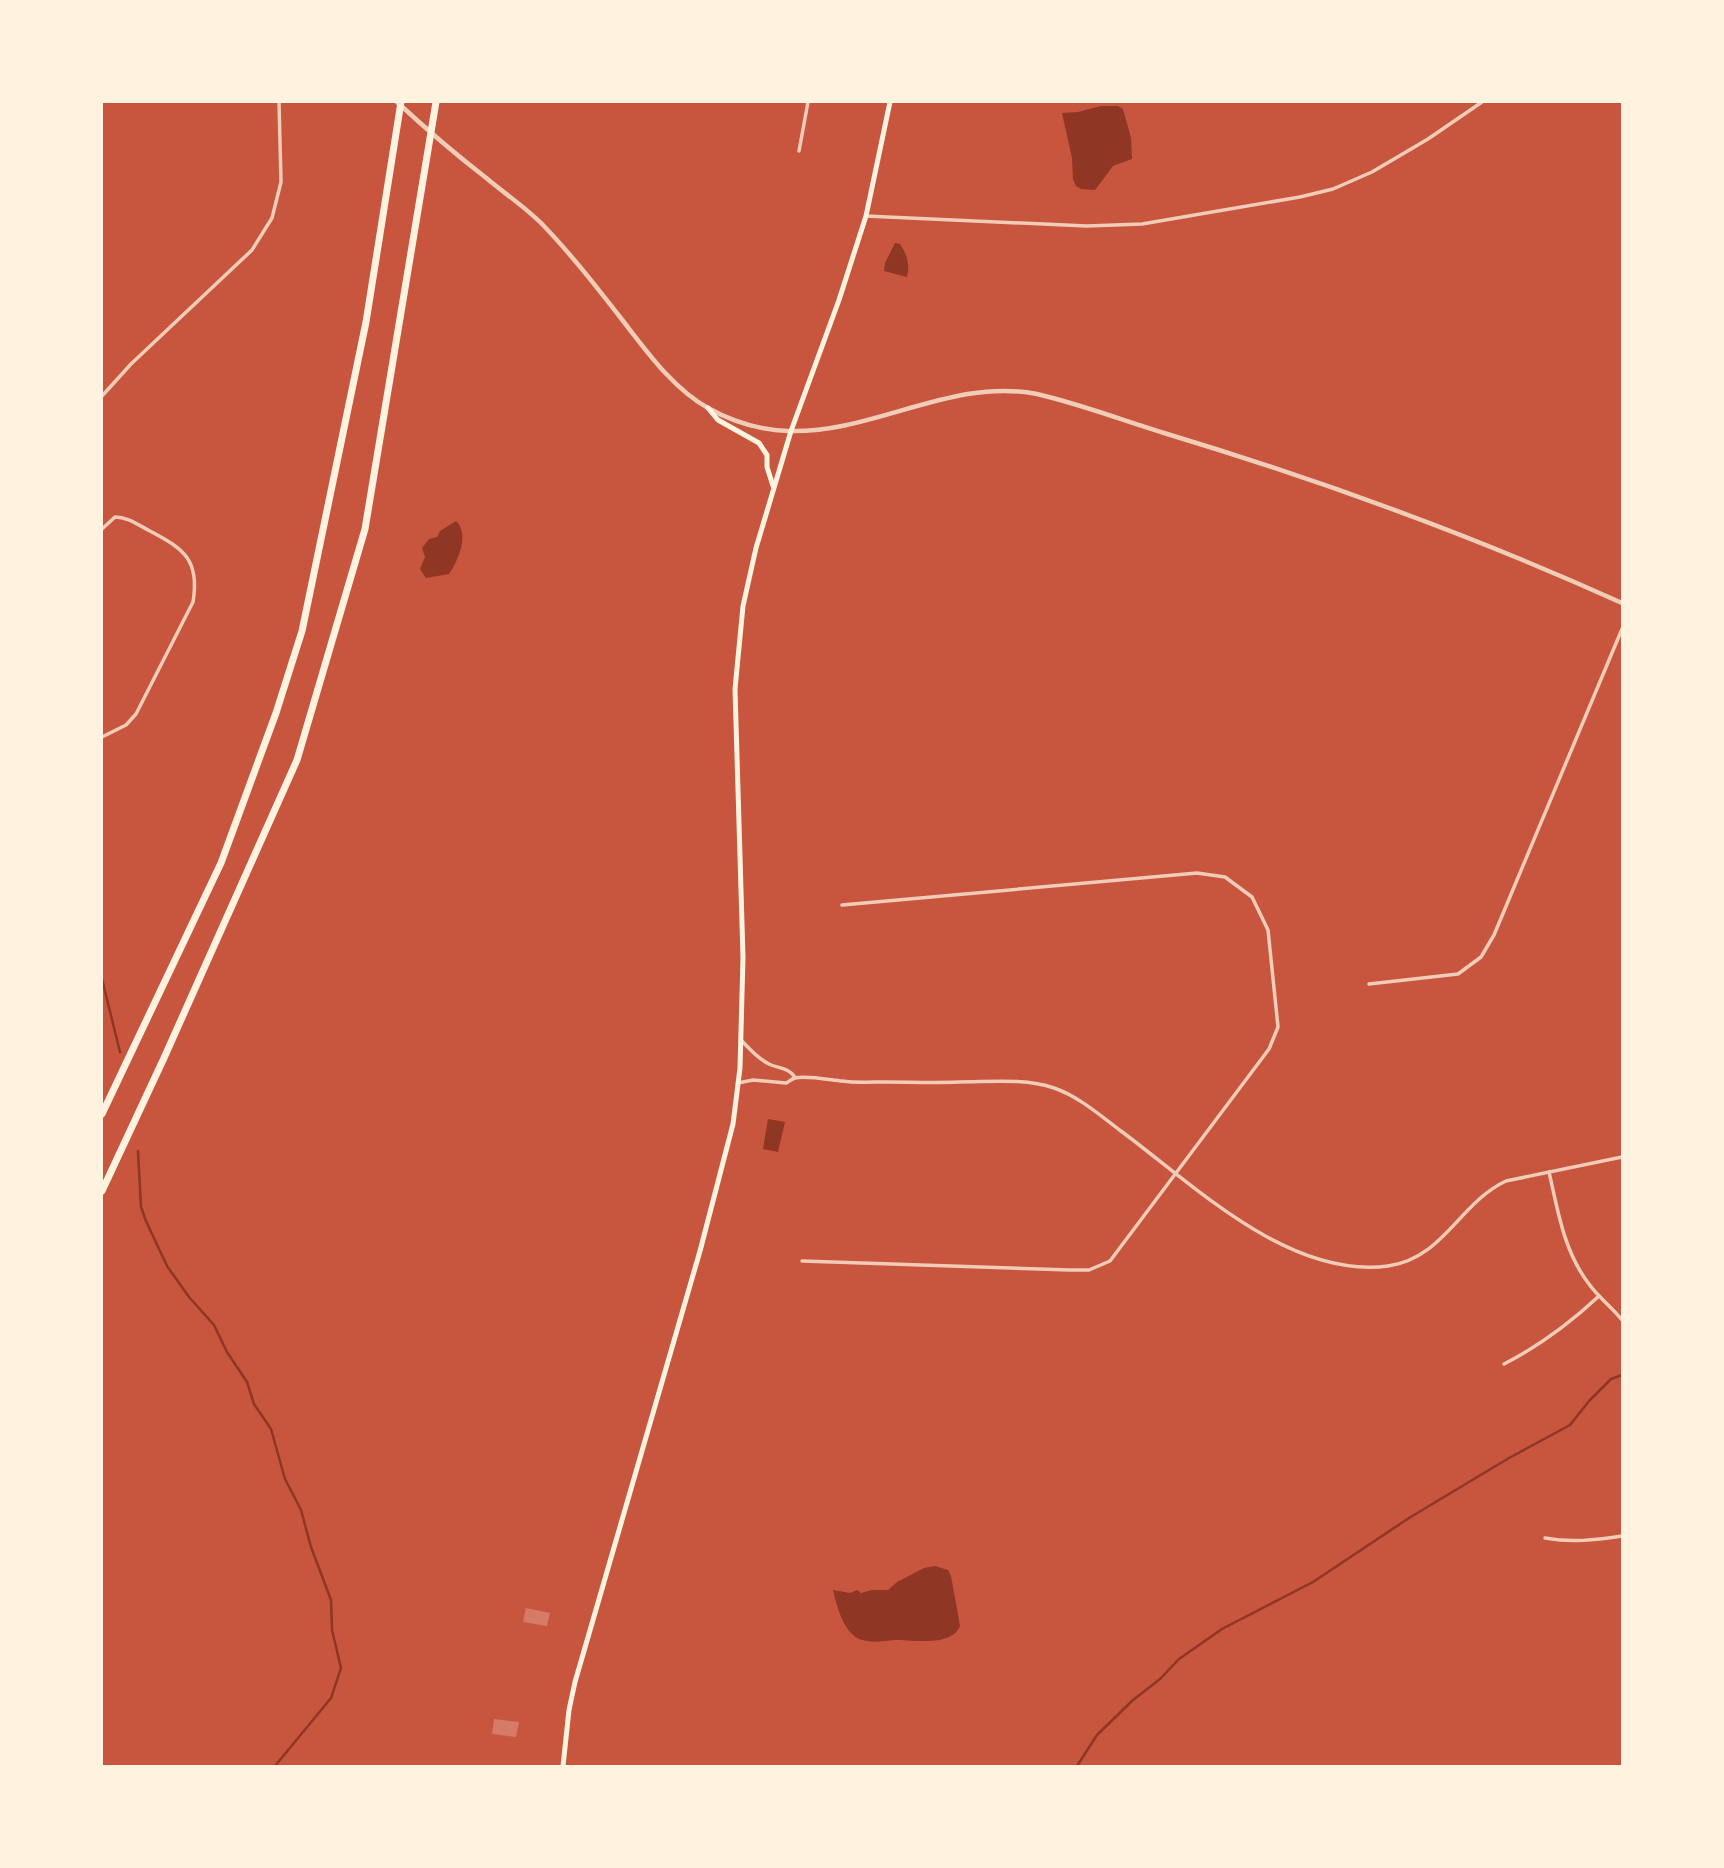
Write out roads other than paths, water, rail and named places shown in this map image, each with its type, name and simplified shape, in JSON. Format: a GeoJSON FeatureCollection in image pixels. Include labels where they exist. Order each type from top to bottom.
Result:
{"type":"FeatureCollection","features":[{"type":"Feature","properties":{"kind":"highway"},"geometry":{"type":"LineString","coordinates":[[102,1114],[221,863],[276,713],[302,631],[366,322],[399,102]]}},
{"type":"Feature","properties":{"kind":"highway"},"geometry":{"type":"LineString","coordinates":[[102,1191],[297,760],[365,529],[436,102]]}},
{"type":"Feature","properties":{"kind":"main road"},"geometry":{"type":"LineString","coordinates":[[563,1766],[575,1682],[715,1197],[733,1124],[741,1039],[743,957],[735,689],[743,606],[756,548],[791,431],[839,300],[866,216],[890,102]]}},
{"type":"Feature","properties":{"kind":"main road"},"geometry":{"type":"LineString","coordinates":[[708,408],[718,420],[759,443],[767,456],[767,467],[774,486]]}},
{"type":"Feature","properties":{"kind":"street"},"geometry":{"type":"LineString","coordinates":[[102,396],[131,364],[252,250],[272,218],[281,182],[279,102]]}},
{"type":"Feature","properties":{"kind":"street"},"geometry":{"type":"LineString","coordinates":[[399,102],[447,147],[540,222],[595,285],[657,364],[708,408],[757,428],[791,431],[843,426],[972,393],[1020,390],[1257,461],[1518,557],[1622,603]]}},
{"type":"Feature","properties":{"kind":"street"},"geometry":{"type":"LineString","coordinates":[[799,152],[808,102],[802,102]]}},
{"type":"Feature","properties":{"kind":"street"},"geometry":{"type":"LineString","coordinates":[[866,216],[1087,226],[1142,224],[1300,197],[1334,188],[1372,172],[1428,139],[1482,102]]}},
{"type":"Feature","properties":{"kind":"street"},"geometry":{"type":"LineString","coordinates":[[102,529],[115,517],[125,517],[174,544],[186,554],[193,566],[197,582],[193,602],[136,714],[126,725],[102,737]]}},
{"type":"Feature","properties":{"kind":"street"},"geometry":{"type":"LineString","coordinates":[[1369,984],[1458,974],[1481,957],[1494,935],[1622,629]]}},
{"type":"Feature","properties":{"kind":"street"},"geometry":{"type":"LineString","coordinates":[[802,1261],[1089,1270],[1111,1261],[1269,1049],[1278,1027],[1268,930],[1252,897],[1225,877],[1197,873],[842,905]]}},
{"type":"Feature","properties":{"kind":"street"},"geometry":{"type":"LineString","coordinates":[[741,1039],[769,1064],[788,1069],[795,1077]]}},
{"type":"Feature","properties":{"kind":"street"},"geometry":{"type":"LineString","coordinates":[[738,1083],[753,1080],[786,1083],[795,1077],[846,1082],[1016,1081],[1055,1088],[1109,1122],[1236,1218],[1287,1248],[1318,1259],[1352,1266],[1407,1263],[1424,1254],[1445,1236],[1476,1202],[1493,1187],[1506,1181],[1622,1157]]}},
{"type":"Feature","properties":{"kind":"street"},"geometry":{"type":"LineString","coordinates":[[1549,1171],[1563,1232],[1575,1263],[1590,1286],[1622,1320]]}},
{"type":"Feature","properties":{"kind":"street"},"geometry":{"type":"LineString","coordinates":[[1504,1364],[1538,1346],[1574,1320],[1599,1296]]}},
{"type":"Feature","properties":{"kind":"street"},"geometry":{"type":"LineString","coordinates":[[1545,1538],[1581,1542],[1622,1536]]}},
{"type":"Feature","properties":{"kind":"waterway"},"geometry":{"type":"LineString","coordinates":[[102,979],[120,1052]]}},
{"type":"Feature","properties":{"kind":"waterway"},"geometry":{"type":"LineString","coordinates":[[138,1151],[141,1207],[146,1221],[167,1266],[189,1297],[214,1325],[227,1352],[247,1382],[254,1404],[271,1429],[285,1479],[301,1510],[311,1547],[331,1600],[332,1630],[341,1668],[331,1698],[275,1766]]}},
{"type":"Feature","properties":{"kind":"waterway"},"geometry":{"type":"LineString","coordinates":[[1077,1766],[1097,1735],[1179,1659],[1222,1629],[1313,1582],[1409,1518],[1570,1425],[1611,1379],[1622,1375]]}}]}
